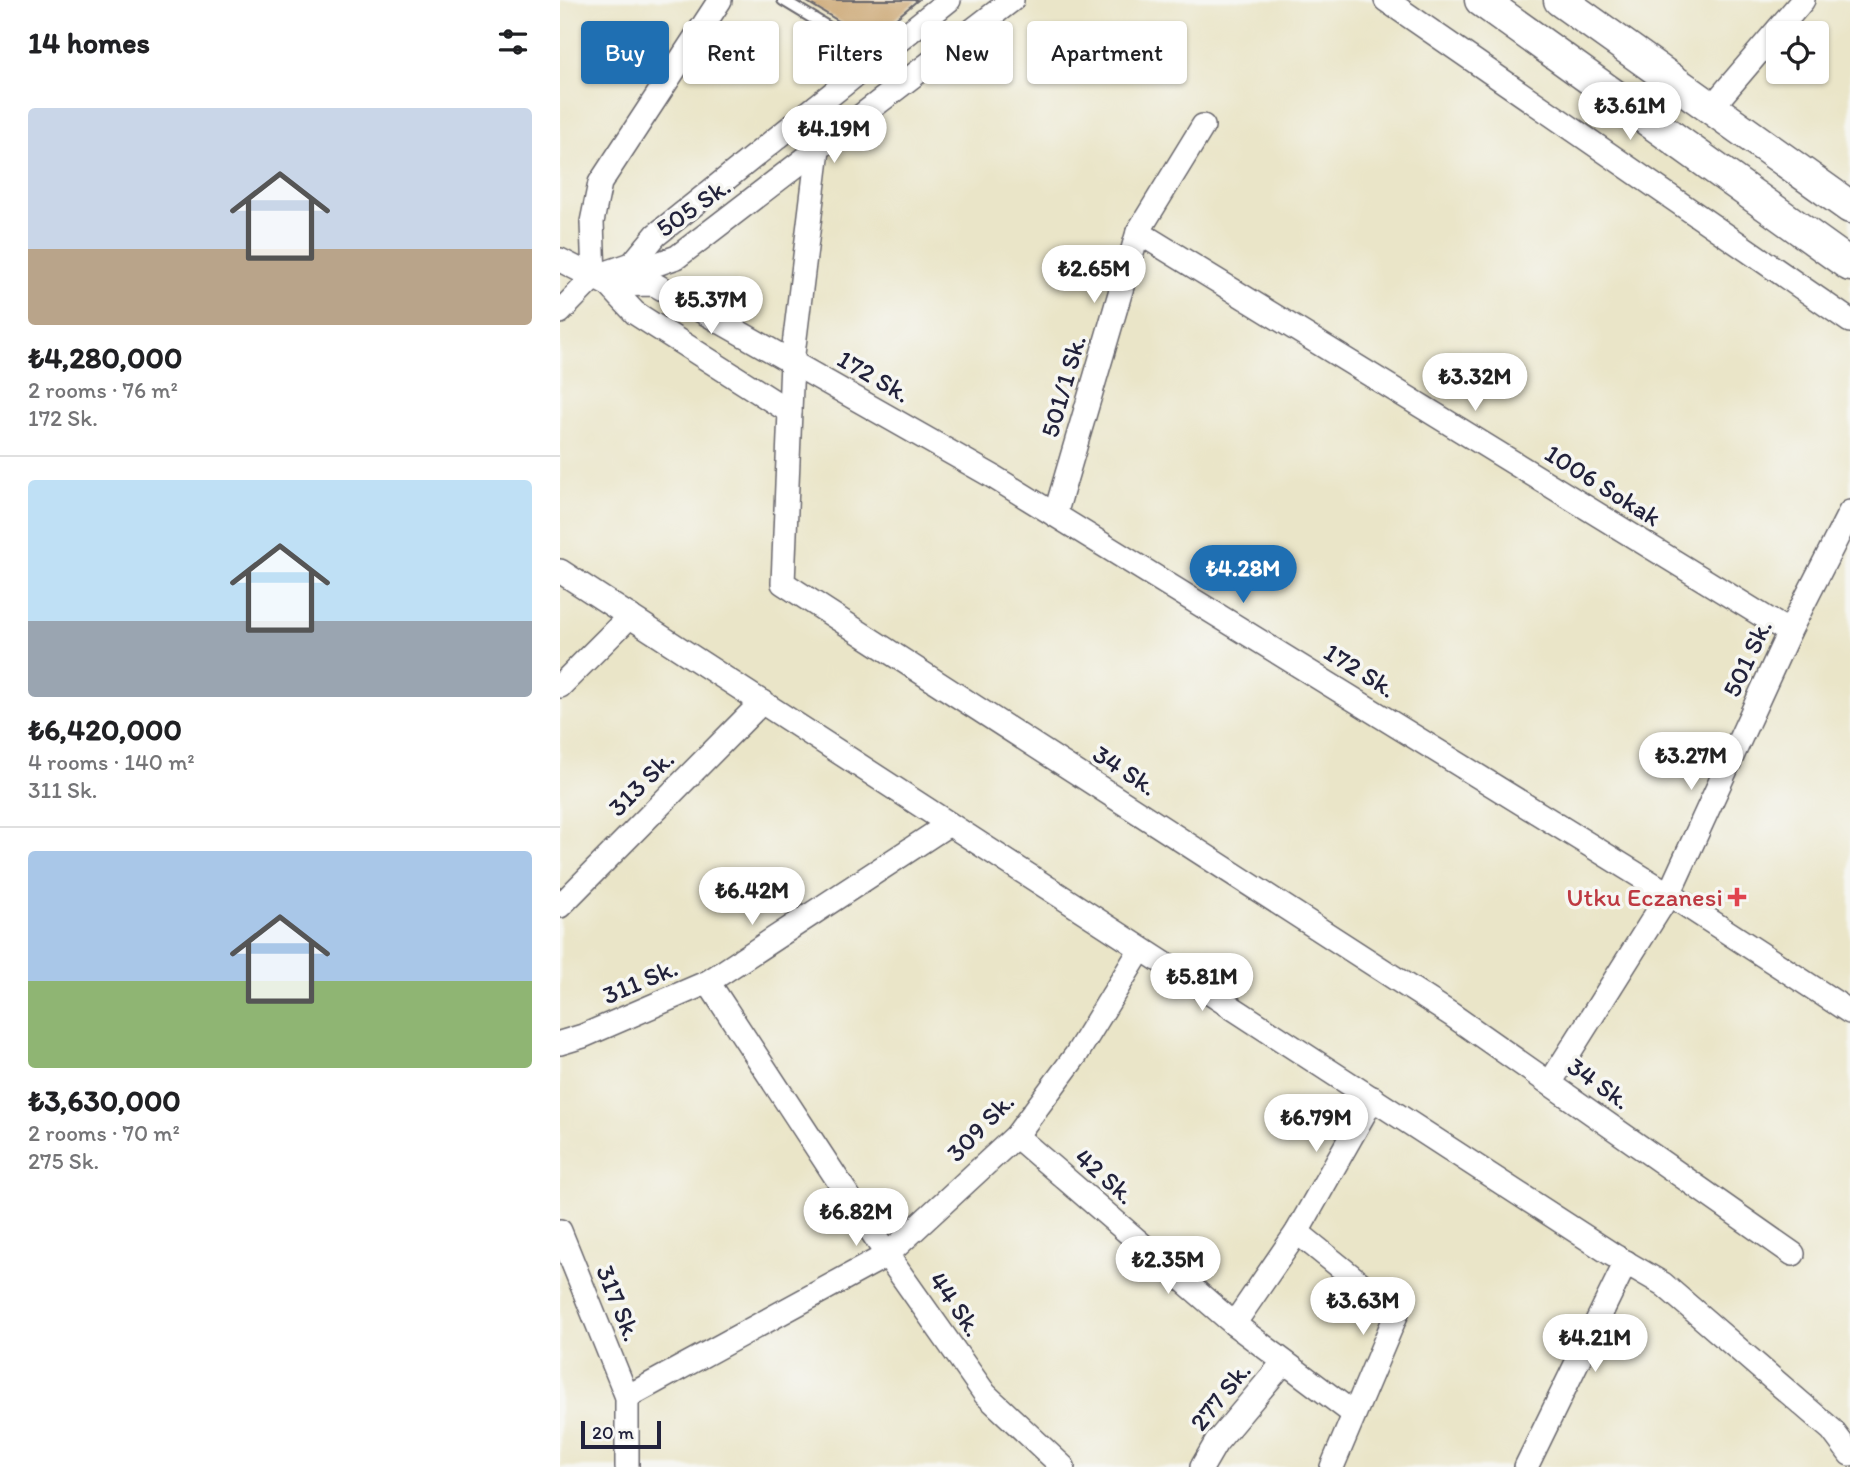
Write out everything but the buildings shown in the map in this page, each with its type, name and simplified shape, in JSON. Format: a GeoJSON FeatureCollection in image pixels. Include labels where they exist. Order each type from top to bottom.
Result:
{"type":"FeatureCollection","features":[{"type":"Feature","properties":{"kind":"street"},"geometry":{"type":"LineString","coordinates":[[601,281],[592,222],[600,183],[720,0]]}},
{"type":"Feature","properties":{"kind":"street","name":"505 Sk."},"geometry":{"type":"LineString","coordinates":[[907,33],[949,0]]}},
{"type":"Feature","properties":{"kind":"street","name":"505 Sk."},"geometry":{"type":"LineString","coordinates":[[632,264],[654,265],[677,257],[1012,0]]}},
{"type":"Feature","properties":{"kind":"street"},"geometry":{"type":"LineString","coordinates":[[1386,0],[1850,321]]}},
{"type":"Feature","properties":{"kind":"street"},"geometry":{"type":"LineString","coordinates":[[1481,0],[1850,265]]}},
{"type":"Feature","properties":{"kind":"street"},"geometry":{"type":"LineString","coordinates":[[1560,0],[1850,206]]}},
{"type":"Feature","properties":{"kind":"street"},"geometry":{"type":"LineString","coordinates":[[1711,108],[1803,0]]}},
{"type":"Feature","properties":{"kind":"street","name":"505 Sk."},"geometry":{"type":"LineString","coordinates":[[560,312],[601,281],[632,264],[656,235],[844,84]]}},
{"type":"Feature","properties":{"kind":"street","name":"34 Sk."},"geometry":{"type":"LineString","coordinates":[[816,107],[818,150],[792,362],[783,583],[1440,1008],[1793,1254]]}},
{"type":"Feature","properties":{"kind":"street","name":"501/1 Sk."},"geometry":{"type":"LineString","coordinates":[[1055,515],[1138,232],[1203,126]]}},
{"type":"Feature","properties":{"kind":"street","name":"1006 Sokak"},"geometry":{"type":"LineString","coordinates":[[1138,232],[1789,632]]}},
{"type":"Feature","properties":{"kind":"street"},"geometry":{"type":"LineString","coordinates":[[560,260],[601,281],[635,313],[790,412]]}},
{"type":"Feature","properties":{"kind":"street","name":"172 Sk."},"geometry":{"type":"LineString","coordinates":[[601,281],[654,284],[992,476],[1669,894],[1850,1012]]}},
{"type":"Feature","properties":{"kind":"street","name":"501 Sk."},"geometry":{"type":"LineString","coordinates":[[1550,1083],[1669,894],[1789,632],[1850,512]]}},
{"type":"Feature","properties":{"kind":"street"},"geometry":{"type":"LineString","coordinates":[[560,570],[1141,949],[1662,1284],[1832,1430],[1850,1454]]}},
{"type":"Feature","properties":{"kind":"street"},"geometry":{"type":"LineString","coordinates":[[560,686],[630,616]]}},
{"type":"Feature","properties":{"kind":"street","name":"313 Sk."},"geometry":{"type":"LineString","coordinates":[[560,906],[762,702]]}},
{"type":"Feature","properties":{"kind":"street","name":"311 Sk."},"geometry":{"type":"LineString","coordinates":[[560,1043],[708,982],[949,824]]}},
{"type":"Feature","properties":{"kind":"street","name":"309 Sk."},"geometry":{"type":"LineString","coordinates":[[627,1397],[887,1255],[1016,1136],[1076,1055],[1141,949]]}},
{"type":"Feature","properties":{"kind":"street","name":"44 Sk."},"geometry":{"type":"LineString","coordinates":[[708,982],[887,1255],[985,1394],[1059,1466]]}},
{"type":"Feature","properties":{"kind":"street","name":"277 Sk."},"geometry":{"type":"LineString","coordinates":[[1234,1324],[1297,1232],[1373,1098]]}},
{"type":"Feature","properties":{"kind":"street","name":"42 Sk."},"geometry":{"type":"LineString","coordinates":[[1016,1136],[1234,1324],[1354,1414]]}},
{"type":"Feature","properties":{"kind":"street","name":"317 Sk."},"geometry":{"type":"LineString","coordinates":[[560,1231],[627,1397]]}},
{"type":"Feature","properties":{"kind":"street"},"geometry":{"type":"LineString","coordinates":[[1297,1232],[1397,1313],[1332,1467]]}},
{"type":"Feature","properties":{"kind":"street"},"geometry":{"type":"LineString","coordinates":[[1526,1467],[1626,1262]]}},
{"type":"Feature","properties":{"kind":"street","name":"277 Sk."},"geometry":{"type":"LineString","coordinates":[[1202,1467],[1216,1443],[1284,1362]]}},
{"type":"Feature","properties":{"kind":"street"},"geometry":{"type":"LineString","coordinates":[[627,1397],[627,1467]]}},
{"type":"Feature","properties":{"kind":"lane"},"geometry":{"type":"LineString","coordinates":[[783,0],[818,21]]}},
{"type":"Feature","properties":{"kind":"place","name":"Utku Eczanesi"},"geometry":{"type":"Point","coordinates":[1737,897]}}]}
